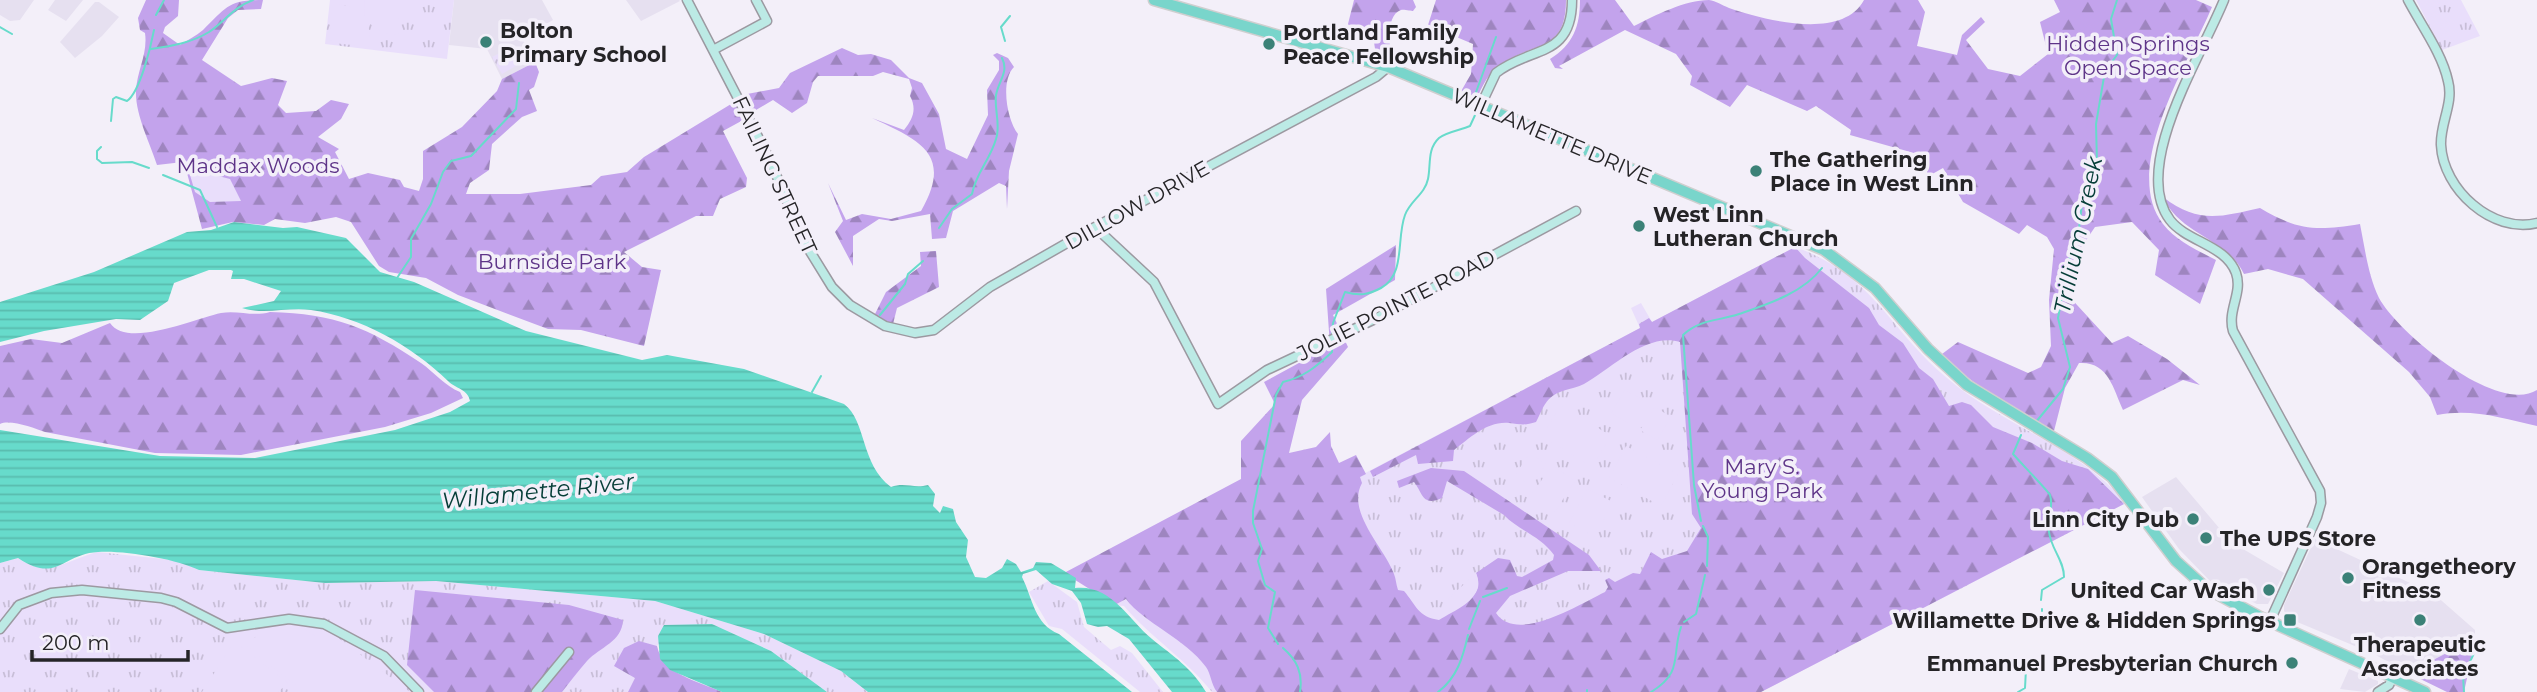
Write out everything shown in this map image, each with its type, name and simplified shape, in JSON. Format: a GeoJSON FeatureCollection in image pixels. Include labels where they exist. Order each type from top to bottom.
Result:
{"type":"FeatureCollection","features":[{"type":"Feature","properties":{"kind":"main road","name":"WILLAMETTE DRIVE"},"geometry":{"type":"LineString","coordinates":[[1154,0],[1388,67],[1793,237],[1846,264],[1880,293],[1948,369],[1976,391],[2087,458],[2112,477],[2176,561],[2196,581],[2220,597],[2425,692]]}},
{"type":"Feature","properties":{"kind":"street","name":"FAILING STREET"},"geometry":{"type":"LineString","coordinates":[[687,0],[770,160],[800,235],[816,263],[842,299],[888,328]]}},
{"type":"Feature","properties":{"kind":"street"},"geometry":{"type":"LineString","coordinates":[[713,50],[767,21],[756,0]]}},
{"type":"Feature","properties":{"kind":"street"},"geometry":{"type":"LineString","coordinates":[[1480,107],[1499,71],[1543,52],[1560,40],[1571,20],[1572,0]]}},
{"type":"Feature","properties":{"kind":"street"},"geometry":{"type":"LineString","coordinates":[[2224,0],[2169,124],[2156,182],[2160,202],[2175,225],[2222,255],[2233,267],[2238,288],[2232,313],[2233,331],[2320,491],[2321,503],[2317,517],[2270,621]]}},
{"type":"Feature","properties":{"kind":"street"},"geometry":{"type":"LineString","coordinates":[[2408,0],[2449,83],[2441,142],[2450,173],[2469,200],[2488,217],[2510,225],[2537,223]]}},
{"type":"Feature","properties":{"kind":"street","name":"DILLOW DRIVE"},"geometry":{"type":"LineString","coordinates":[[888,328],[915,333],[934,330],[1000,281],[1095,227],[1322,107],[1376,77],[1388,67]]}},
{"type":"Feature","properties":{"kind":"street","name":"JOLIE POINTE ROAD"},"geometry":{"type":"LineString","coordinates":[[1095,227],[1154,282],[1218,404],[1267,370],[1381,315],[1576,211]]}},
{"type":"Feature","properties":{"kind":"street"},"geometry":{"type":"LineString","coordinates":[[0,629],[19,605],[51,593],[82,590],[150,597],[176,602],[226,628],[289,619],[324,624],[384,656],[419,692]]}},
{"type":"Feature","properties":{"kind":"street"},"geometry":{"type":"LineString","coordinates":[[536,692],[569,652]]}},
{"type":"Feature","properties":{"kind":"street"},"geometry":{"type":"LineString","coordinates":[[2378,692],[2389,685],[2393,677]]}},
{"type":"Feature","properties":{"kind":"shaded area"},"geometry":{"type":"Polygon","coordinates":[[[0,0],[34,0],[20,20],[10,21],[0,15],[0,0]]]}},
{"type":"Feature","properties":{"kind":"shaded area"},"geometry":{"type":"Polygon","coordinates":[[[55,0],[83,0],[66,21],[48,10],[55,0]]]}},
{"type":"Feature","properties":{"kind":"shaded area","name":"Bolton Primary School"},"geometry":{"type":"Polygon","coordinates":[[[454,0],[542,0],[553,20],[522,38],[535,62],[502,79],[487,49],[449,45],[454,0]]]}},
{"type":"Feature","properties":{"kind":"shaded area"},"geometry":{"type":"Polygon","coordinates":[[[626,0],[679,0],[680,1],[641,21],[626,0]]]}},
{"type":"Feature","properties":{"kind":"shaded area"},"geometry":{"type":"Polygon","coordinates":[[[95,2],[99,2],[119,17],[102,36],[75,58],[60,42],[95,2]]]}},
{"type":"Feature","properties":{"kind":"shaded area"},"geometry":{"type":"Polygon","coordinates":[[[2176,477],[2231,542],[2284,573],[2268,604],[2257,604],[2210,581],[2179,549],[2142,497],[2176,477]]]}},
{"type":"Feature","properties":{"kind":"shaded area"},"geometry":{"type":"Polygon","coordinates":[[[2315,539],[2434,594],[2475,630],[2475,638],[2408,673],[2374,654],[2290,619],[2284,611],[2284,605],[2315,539]]]}},
{"type":"Feature","properties":{"kind":"shaded area"},"geometry":{"type":"Polygon","coordinates":[[[2349,669],[2378,681],[2378,684],[2365,692],[2340,689],[2349,669]]]}},
{"type":"Feature","properties":{"kind":"green space"},"geometry":{"type":"Polygon","coordinates":[[[146,0],[179,0],[178,16],[165,27],[163,33],[180,45],[200,32],[229,6],[242,1],[263,0],[261,9],[238,10],[228,18],[202,60],[241,86],[272,78],[287,81],[278,105],[286,113],[316,111],[331,100],[349,104],[341,119],[318,137],[339,149],[335,152],[349,179],[368,173],[400,180],[404,187],[419,191],[423,179],[423,151],[462,127],[497,91],[502,79],[535,62],[539,72],[534,87],[529,90],[537,111],[522,117],[492,144],[489,170],[470,183],[466,194],[520,194],[591,185],[601,176],[627,172],[644,157],[736,101],[745,119],[723,131],[747,178],[746,187],[720,199],[713,216],[696,216],[624,252],[642,267],[661,270],[644,346],[581,330],[548,329],[458,295],[426,278],[389,272],[379,266],[351,222],[336,217],[305,223],[275,219],[264,225],[233,222],[202,229],[187,173],[201,171],[200,160],[157,165],[138,109],[136,91],[146,41],[138,18],[146,0]]]}},
{"type":"Feature","properties":{"kind":"green space"},"geometry":{"type":"Polygon","coordinates":[[[330,0],[454,0],[447,59],[325,44],[330,0]]]}},
{"type":"Feature","properties":{"kind":"green space"},"geometry":{"type":"Polygon","coordinates":[[[364,0],[398,0],[399,35],[383,33],[368,22],[371,47],[333,43],[329,38],[333,3],[354,7],[365,17],[364,0]]]}},
{"type":"Feature","properties":{"kind":"green space"},"geometry":{"type":"Polygon","coordinates":[[[1354,0],[1413,0],[1416,7],[1413,11],[1401,10],[1393,17],[1390,58],[1376,55],[1373,36],[1351,28],[1348,24],[1354,0]]]}},
{"type":"Feature","properties":{"kind":"green space"},"geometry":{"type":"Polygon","coordinates":[[[1436,0],[1566,0],[1565,17],[1560,29],[1546,43],[1513,57],[1496,68],[1486,80],[1476,100],[1460,93],[1471,74],[1473,44],[1428,25],[1436,0]]]}},
{"type":"Feature","properties":{"kind":"green space","name":"Hidden Springs Open Space"},"geometry":{"type":"Polygon","coordinates":[[[1580,0],[1615,0],[1634,26],[1671,9],[1709,0],[1762,18],[1821,24],[1853,13],[1864,0],[1918,0],[1925,12],[1917,46],[1957,55],[1962,35],[1981,17],[1985,22],[1966,40],[1988,69],[2020,76],[2048,54],[2040,22],[2060,12],[2054,0],[2196,0],[2212,7],[2163,116],[2149,175],[2152,201],[2163,224],[2180,240],[2216,260],[2200,304],[2155,275],[2159,250],[2132,222],[2095,227],[2074,258],[2066,293],[2112,343],[2128,336],[2167,359],[2200,385],[2183,380],[2123,410],[2103,371],[2097,366],[2079,363],[2065,388],[2054,431],[1995,396],[1967,377],[1942,354],[1958,342],[2028,373],[2041,367],[2051,346],[2049,300],[2054,249],[2047,237],[2027,225],[2019,234],[1963,202],[1943,168],[1927,177],[1927,166],[1920,162],[1921,155],[1850,135],[1851,130],[1816,106],[1807,111],[1747,85],[1730,107],[1690,85],[1692,76],[1676,54],[1625,30],[1559,66],[1563,69],[1555,68],[1550,59],[1564,48],[1574,34],[1579,18],[1580,0]]]}},
{"type":"Feature","properties":{"kind":"green space"},"geometry":{"type":"Polygon","coordinates":[[[2416,0],[2461,0],[2480,36],[2442,50],[2416,0]]]}},
{"type":"Feature","properties":{"kind":"green space"},"geometry":{"type":"Polygon","coordinates":[[[512,47],[521,63],[502,74],[492,57],[512,47]]]}},
{"type":"Feature","properties":{"kind":"green space"},"geometry":{"type":"Polygon","coordinates":[[[842,48],[858,55],[871,54],[891,60],[909,78],[922,83],[939,114],[946,149],[967,159],[988,115],[987,90],[999,70],[999,61],[993,55],[997,53],[1008,58],[1014,67],[1007,81],[1008,110],[1018,134],[1009,171],[1007,209],[1006,186],[999,183],[953,211],[946,238],[932,239],[930,214],[892,221],[879,219],[853,236],[853,266],[835,232],[843,221],[828,183],[846,220],[862,214],[891,219],[921,211],[930,192],[934,176],[932,162],[926,151],[904,134],[872,118],[904,130],[914,110],[909,79],[883,72],[873,76],[818,76],[813,82],[807,103],[792,113],[773,100],[751,113],[742,95],[779,88],[790,73],[842,48]]]}},
{"type":"Feature","properties":{"kind":"green space"},"geometry":{"type":"Polygon","coordinates":[[[203,172],[230,179],[241,201],[210,202],[195,192],[190,175],[203,172]]]}},
{"type":"Feature","properties":{"kind":"green space"},"geometry":{"type":"Polygon","coordinates":[[[2163,197],[2176,206],[2199,215],[2221,216],[2260,208],[2286,221],[2308,227],[2331,228],[2360,224],[2372,280],[2379,298],[2390,313],[2427,349],[2474,381],[2498,391],[2520,395],[2537,390],[2537,426],[2475,413],[2437,415],[2430,397],[2409,372],[2303,279],[2268,269],[2244,274],[2227,252],[2180,220],[2163,197]]]}},
{"type":"Feature","properties":{"kind":"green space","name":"Mary S. Young Park"},"geometry":{"type":"Polygon","coordinates":[[[1396,245],[1395,280],[1333,315],[1348,347],[1302,400],[1289,453],[1316,447],[1330,432],[1331,446],[1339,463],[1356,455],[1366,474],[1360,477],[1362,483],[1358,494],[1362,517],[1395,576],[1398,590],[1404,591],[1426,616],[1439,620],[1468,602],[1477,590],[1476,573],[1498,558],[1510,560],[1517,576],[1522,577],[1553,560],[1554,555],[1543,543],[1504,515],[1447,481],[1442,498],[1430,501],[1424,498],[1414,482],[1399,488],[1397,481],[1431,468],[1464,471],[1589,555],[1601,571],[1568,571],[1510,596],[1496,613],[1506,622],[1518,625],[1533,623],[1564,613],[1605,592],[1608,587],[1605,580],[1609,578],[1615,582],[1633,573],[1640,574],[1651,552],[1662,559],[1687,551],[1701,528],[1692,514],[1680,342],[1654,342],[1629,354],[1584,384],[1557,393],[1547,401],[1536,422],[1501,423],[1486,428],[1454,450],[1453,461],[1418,464],[1416,455],[1373,477],[1370,471],[1640,328],[1639,324],[1649,318],[1652,322],[1795,247],[1805,258],[1869,308],[1879,325],[1903,343],[1919,368],[1933,379],[1949,406],[1962,402],[1971,405],[1993,427],[2032,443],[2062,461],[2088,469],[2124,504],[1761,692],[1217,692],[1208,670],[1198,657],[1143,616],[1126,599],[1115,605],[1064,573],[1241,479],[1241,441],[1275,404],[1264,382],[1330,346],[1326,289],[1396,245]]]}},
{"type":"Feature","properties":{"kind":"green space","name":"Mary S. Young Park"},"geometry":{"type":"Polygon","coordinates":[[[1795,247],[1844,272],[1947,378],[1992,410],[2086,466],[2126,503],[1761,692],[1212,692],[1124,606],[1115,605],[1640,328],[1631,308],[1641,303],[1652,322],[1795,247]]]}},
{"type":"Feature","properties":{"kind":"green space"},"geometry":{"type":"Polygon","coordinates":[[[936,251],[939,287],[897,308],[893,324],[874,316],[886,292],[921,266],[920,252],[936,251]]]}},
{"type":"Feature","properties":{"kind":"green space"},"geometry":{"type":"Polygon","coordinates":[[[270,312],[314,316],[367,332],[421,363],[460,392],[463,398],[431,413],[385,427],[241,455],[155,453],[45,432],[16,423],[0,424],[0,346],[31,339],[62,343],[110,323],[119,330],[146,333],[221,313],[270,312]]]}},
{"type":"Feature","properties":{"kind":"green space"},"geometry":{"type":"Polygon","coordinates":[[[1625,390],[1642,399],[1628,423],[1611,413],[1625,390]]]}},
{"type":"Feature","properties":{"kind":"green space"},"geometry":{"type":"Polygon","coordinates":[[[1561,405],[1611,436],[1592,467],[1542,436],[1561,405]]]}},
{"type":"Feature","properties":{"kind":"green space"},"geometry":{"type":"Polygon","coordinates":[[[1655,407],[1671,417],[1657,440],[1640,430],[1655,407]]]}},
{"type":"Feature","properties":{"kind":"green space"},"geometry":{"type":"Polygon","coordinates":[[[1626,446],[1678,474],[1661,506],[1609,478],[1626,446]]]}},
{"type":"Feature","properties":{"kind":"green space"},"geometry":{"type":"Polygon","coordinates":[[[1530,453],[1546,464],[1531,486],[1515,475],[1530,453]]]}},
{"type":"Feature","properties":{"kind":"green space"},"geometry":{"type":"Polygon","coordinates":[[[1552,465],[1575,481],[1554,513],[1530,497],[1552,465]]]}},
{"type":"Feature","properties":{"kind":"green space"},"geometry":{"type":"Polygon","coordinates":[[[1587,489],[1613,502],[1595,537],[1569,523],[1587,489]]]}},
{"type":"Feature","properties":{"kind":"green space"},"geometry":{"type":"Polygon","coordinates":[[[97,552],[182,561],[199,570],[325,583],[436,581],[655,601],[764,634],[841,671],[868,692],[827,692],[771,651],[712,624],[671,627],[657,646],[666,664],[674,670],[722,692],[0,692],[0,563],[18,558],[39,567],[58,566],[97,552]]]}},
{"type":"Feature","properties":{"kind":"green space"},"geometry":{"type":"Polygon","coordinates":[[[1476,573],[1476,592],[1451,610],[1444,603],[1476,573]]]}},
{"type":"Feature","properties":{"kind":"green space"},"geometry":{"type":"Polygon","coordinates":[[[1048,581],[1077,602],[1084,627],[1111,650],[1120,646],[1132,653],[1163,692],[1140,692],[1062,629],[1049,626],[1029,592],[1048,581]]]}},
{"type":"Feature","properties":{"kind":"green space"},"geometry":{"type":"Polygon","coordinates":[[[415,590],[569,605],[623,620],[622,628],[615,639],[587,661],[562,692],[434,692],[407,665],[415,590]]]}},
{"type":"Feature","properties":{"kind":"green space"},"geometry":{"type":"Polygon","coordinates":[[[279,624],[299,626],[315,636],[323,628],[329,631],[410,692],[304,692],[247,646],[265,627],[279,624]]]}},
{"type":"Feature","properties":{"kind":"green space"},"geometry":{"type":"Polygon","coordinates":[[[639,641],[657,646],[666,664],[683,676],[722,692],[628,692],[635,678],[614,666],[624,648],[639,641]]]}},
{"type":"Feature","properties":{"kind":"green space"},"geometry":{"type":"Polygon","coordinates":[[[2462,645],[2472,655],[2464,692],[2447,692],[2408,673],[2462,645]]]}},
{"type":"Feature","properties":{"kind":"green space"},"geometry":{"type":"Polygon","coordinates":[[[240,646],[288,683],[278,692],[202,692],[231,647],[240,646]]]}},
{"type":"Feature","properties":{"kind":"water","name":"Willamette River"},"geometry":{"type":"Polygon","coordinates":[[[234,222],[283,228],[297,227],[346,238],[380,272],[414,282],[526,331],[642,360],[667,355],[744,369],[844,404],[857,421],[874,467],[881,478],[891,487],[928,485],[935,494],[933,506],[940,513],[943,506],[953,509],[956,522],[968,540],[966,557],[975,577],[986,578],[1002,568],[1007,559],[1016,564],[1021,572],[1033,568],[1036,562],[1051,563],[1076,578],[1075,588],[1099,591],[1118,604],[1143,631],[1188,669],[1206,692],[1172,692],[1129,639],[1107,626],[1087,624],[1081,603],[1072,591],[1052,584],[1036,570],[1023,574],[1022,577],[1035,610],[1044,624],[1132,692],[868,692],[841,671],[764,634],[655,601],[436,581],[325,583],[199,570],[164,559],[121,552],[86,554],[51,568],[31,565],[18,558],[0,563],[0,430],[160,456],[255,458],[395,430],[450,412],[470,401],[464,392],[418,356],[367,326],[311,310],[259,311],[242,308],[274,301],[281,291],[244,279],[231,279],[231,270],[209,270],[174,283],[168,301],[140,320],[116,319],[44,331],[0,342],[0,302],[94,272],[187,232],[211,230],[234,222]]]}},
{"type":"Feature","properties":{"kind":"water"},"geometry":{"type":"Polygon","coordinates":[[[712,624],[771,651],[827,692],[722,692],[670,670],[660,659],[658,636],[664,625],[712,624]]]}},
{"type":"Feature","properties":{"kind":"waterway"},"geometry":{"type":"LineString","coordinates":[[156,15],[164,0]]}},
{"type":"Feature","properties":{"kind":"waterway"},"geometry":{"type":"LineString","coordinates":[[151,49],[181,44],[202,36],[240,6],[253,0]]}},
{"type":"Feature","properties":{"kind":"waterway","name":"Trillium Creek"},"geometry":{"type":"LineString","coordinates":[[2036,422],[2063,389],[2070,367],[2058,318],[2069,259],[2077,245],[2084,187],[2095,174],[2096,124],[2105,71],[2117,55],[2111,19],[2117,0]]}},
{"type":"Feature","properties":{"kind":"waterway"},"geometry":{"type":"LineString","coordinates":[[1005,41],[1001,27],[1010,16]]}},
{"type":"Feature","properties":{"kind":"waterway"},"geometry":{"type":"LineString","coordinates":[[0,27],[12,34]]}},
{"type":"Feature","properties":{"kind":"waterway"},"geometry":{"type":"LineString","coordinates":[[111,121],[113,99],[116,97],[127,101],[136,88],[154,30]]}},
{"type":"Feature","properties":{"kind":"waterway"},"geometry":{"type":"LineString","coordinates":[[1475,95],[1496,37]]}},
{"type":"Feature","properties":{"kind":"waterway"},"geometry":{"type":"LineString","coordinates":[[939,228],[952,209],[972,194],[993,147],[998,128],[996,95],[1003,76],[1002,58]]}},
{"type":"Feature","properties":{"kind":"waterway"},"geometry":{"type":"LineString","coordinates":[[397,278],[411,257],[411,239],[431,204],[443,172],[451,161],[471,156],[516,109],[519,83]]}},
{"type":"Feature","properties":{"kind":"waterway"},"geometry":{"type":"LineString","coordinates":[[1332,335],[1333,323],[1345,292],[1372,292],[1389,282],[1397,265],[1402,224],[1410,206],[1426,184],[1435,142],[1442,136],[1470,126],[1476,113]]}},
{"type":"Feature","properties":{"kind":"waterway"},"geometry":{"type":"LineString","coordinates":[[101,147],[97,151],[97,159],[102,163],[132,162],[149,168]]}},
{"type":"Feature","properties":{"kind":"waterway"},"geometry":{"type":"LineString","coordinates":[[163,175],[200,190],[217,227]]}},
{"type":"Feature","properties":{"kind":"waterway"},"geometry":{"type":"LineString","coordinates":[[880,315],[905,284],[908,274],[923,261]]}},
{"type":"Feature","properties":{"kind":"waterway"},"geometry":{"type":"LineString","coordinates":[[1701,521],[1694,485],[1683,335],[1703,323],[1739,314],[1784,297],[1805,284],[1822,268]]}},
{"type":"Feature","properties":{"kind":"waterway"},"geometry":{"type":"LineString","coordinates":[[1278,644],[1268,628],[1275,592],[1265,585],[1258,561],[1262,549],[1253,523],[1253,511],[1276,395],[1283,382],[1304,374],[1332,352],[1332,344]]}},
{"type":"Feature","properties":{"kind":"waterway"},"geometry":{"type":"LineString","coordinates":[[812,392],[821,376]]}},
{"type":"Feature","properties":{"kind":"waterway","name":"Trillium Creek"},"geometry":{"type":"LineString","coordinates":[[2021,435],[2013,454],[2050,495],[2049,532],[2064,577],[2042,590],[2041,600]]}},
{"type":"Feature","properties":{"kind":"waterway"},"geometry":{"type":"LineString","coordinates":[[1703,526],[1708,537],[1707,566]]}},
{"type":"Feature","properties":{"kind":"waterway"},"geometry":{"type":"LineString","coordinates":[[1684,622],[1696,614],[1705,575]]}},
{"type":"Feature","properties":{"kind":"waterway"},"geometry":{"type":"LineString","coordinates":[[1483,597],[1507,588]]}},
{"type":"Feature","properties":{"kind":"waterway"},"geometry":{"type":"LineString","coordinates":[[1469,629],[1480,601]]}},
{"type":"Feature","properties":{"kind":"waterway"},"geometry":{"type":"LineString","coordinates":[[1651,692],[1661,685],[1672,670],[1681,627]]}},
{"type":"Feature","properties":{"kind":"waterway"},"geometry":{"type":"LineString","coordinates":[[1438,692],[1455,674],[1468,635]]}},
{"type":"Feature","properties":{"kind":"waterway"},"geometry":{"type":"LineString","coordinates":[[2464,692],[2463,676],[2480,641]]}},
{"type":"Feature","properties":{"kind":"waterway"},"geometry":{"type":"LineString","coordinates":[[1283,648],[1298,667],[1300,692]]}},
{"type":"Feature","properties":{"kind":"waterway","name":"Trillium Creek"},"geometry":{"type":"LineString","coordinates":[[2018,692],[2025,688],[2026,669]]}},
{"type":"Feature","properties":{"kind":"place","name":"Bolton Primary School"},"geometry":{"type":"Point","coordinates":[486,42]}},
{"type":"Feature","properties":{"kind":"place","name":"Portland Family Peace Fellowship"},"geometry":{"type":"Point","coordinates":[1269,44]}},
{"type":"Feature","properties":{"kind":"place","name":"The Gathering Place in West Linn"},"geometry":{"type":"Point","coordinates":[1756,171]}},
{"type":"Feature","properties":{"kind":"place","name":"West Linn Lutheran Church"},"geometry":{"type":"Point","coordinates":[1639,226]}},
{"type":"Feature","properties":{"kind":"place","name":"Linn City Pub"},"geometry":{"type":"Point","coordinates":[2193,519]}},
{"type":"Feature","properties":{"kind":"place","name":"The UPS Store"},"geometry":{"type":"Point","coordinates":[2206,538]}},
{"type":"Feature","properties":{"kind":"place","name":"Orangetheory Fitness"},"geometry":{"type":"Point","coordinates":[2348,578]}},
{"type":"Feature","properties":{"kind":"place","name":"United Car Wash"},"geometry":{"type":"Point","coordinates":[2269,590]}},
{"type":"Feature","properties":{"kind":"place","name":"Willamette Drive & Hidden Springs"},"geometry":{"type":"Point","coordinates":[2290,620]}},
{"type":"Feature","properties":{"kind":"place","name":"Therapeutic Associates"},"geometry":{"type":"Point","coordinates":[2420,620]}},
{"type":"Feature","properties":{"kind":"place","name":"Emmanuel Presbyterian Church"},"geometry":{"type":"Point","coordinates":[2292,663]}},
{"type":"Feature","properties":{"kind":"park label","name":"Maddax Woods"},"geometry":{"type":"Point","coordinates":[258,165]}},
{"type":"Feature","properties":{"kind":"park label","name":"Burnside Park"},"geometry":{"type":"Point","coordinates":[552,261]}}]}
